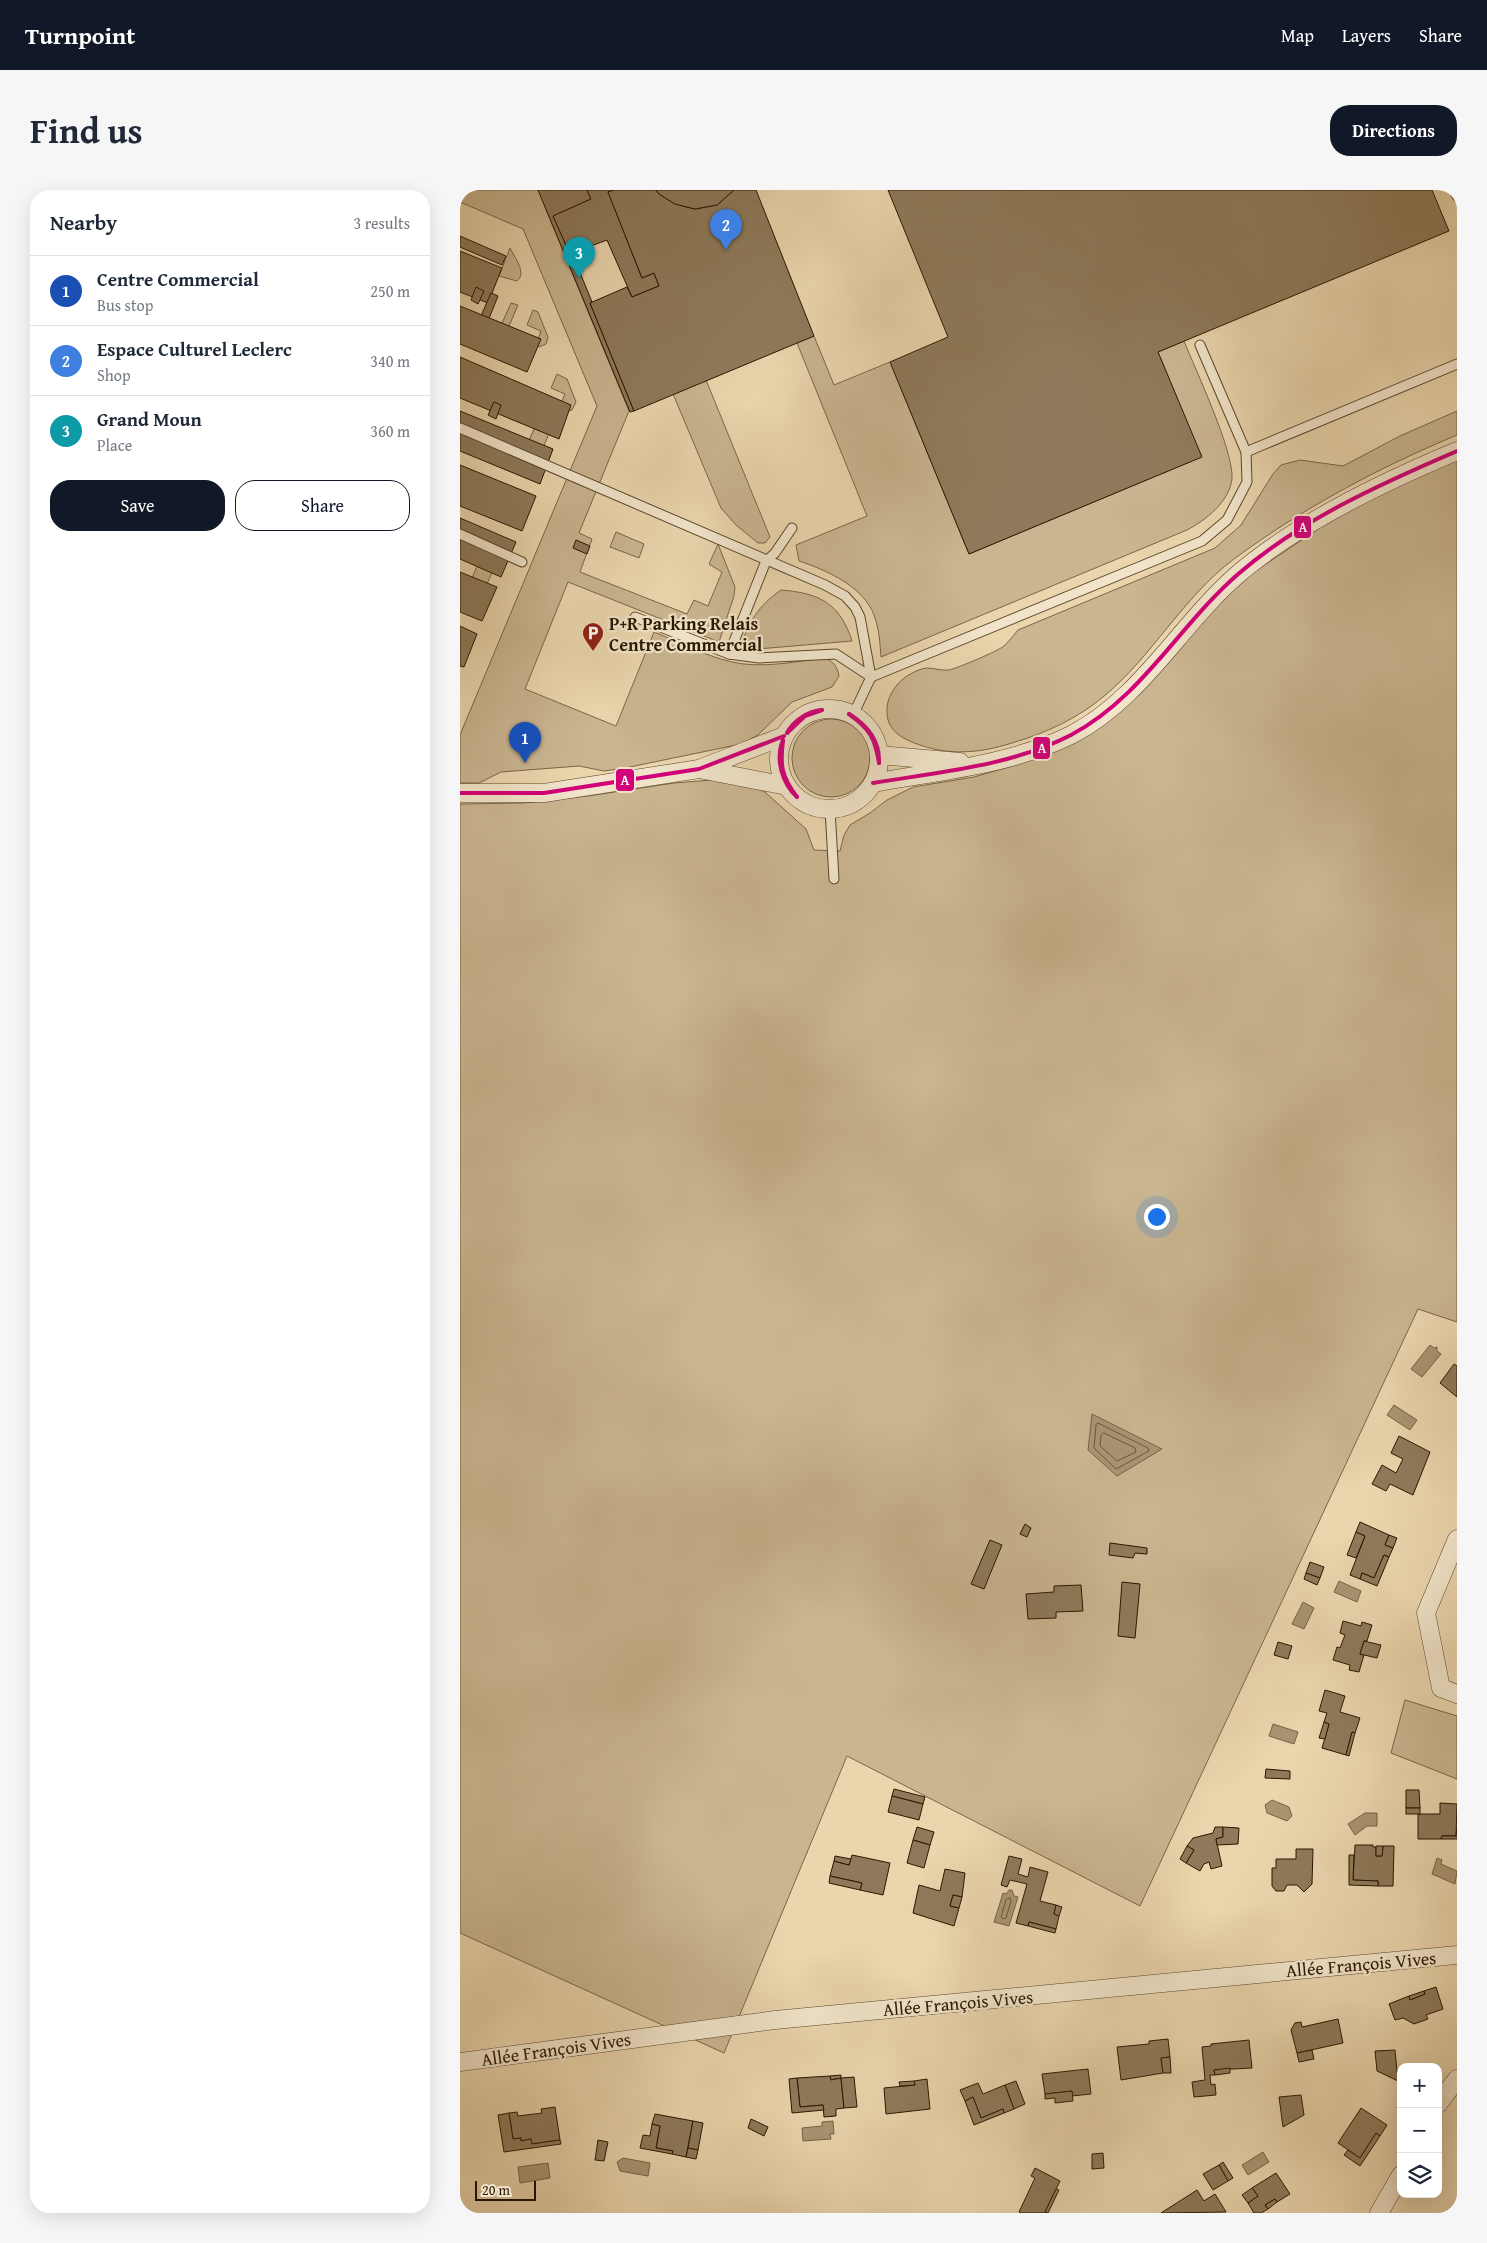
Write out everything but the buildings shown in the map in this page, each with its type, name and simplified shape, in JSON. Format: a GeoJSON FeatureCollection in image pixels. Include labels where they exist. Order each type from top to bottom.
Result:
{"type":"FeatureCollection","features":[{"type":"Feature","properties":{"kind":"street"},"geometry":{"type":"LineString","coordinates":[[873,784],[982,764],[1030,752],[1072,734],[1114,706],[1152,669],[1203,609],[1237,575],[1282,542],[1327,515],[1400,475],[1457,451]]}},
{"type":"Feature","properties":{"kind":"street"},"geometry":{"type":"LineString","coordinates":[[822,709],[838,710],[853,715],[871,732],[879,755],[878,770],[873,784],[862,797],[847,806],[830,809],[813,806],[798,798],[787,786],[780,770],[779,753],[784,736],[793,723],[822,709]]}},
{"type":"Feature","properties":{"kind":"street"},"geometry":{"type":"LineString","coordinates":[[460,793],[544,793],[699,769],[784,736]]}},
{"type":"Feature","properties":{"kind":"street"},"geometry":{"type":"LineString","coordinates":[[879,755],[982,764]]}},
{"type":"Feature","properties":{"kind":"street"},"geometry":{"type":"LineString","coordinates":[[699,769],[787,786]]}},
{"type":"Feature","properties":{"kind":"street"},"geometry":{"type":"LineString","coordinates":[[1457,1539],[1426,1613],[1440,1688],[1457,1694]]}},
{"type":"Feature","properties":{"kind":"street","name":"Allée François Vives"},"geometry":{"type":"LineString","coordinates":[[460,2062],[775,2020],[1457,1955]]}},
{"type":"Feature","properties":{"kind":"street"},"geometry":{"type":"LineString","coordinates":[[1442,2099],[1457,2079]]}},
{"type":"Feature","properties":{"kind":"street"},"geometry":{"type":"LineString","coordinates":[[1379,2213],[1397,2182]]}},
{"type":"Feature","properties":{"kind":"lane"},"geometry":{"type":"LineString","coordinates":[[1454,190],[1457,196]]}},
{"type":"Feature","properties":{"kind":"lane"},"geometry":{"type":"LineString","coordinates":[[871,677],[1202,541],[1226,520],[1247,482],[1246,452],[1200,345]]}},
{"type":"Feature","properties":{"kind":"lane"},"geometry":{"type":"LineString","coordinates":[[1246,452],[1457,364]]}},
{"type":"Feature","properties":{"kind":"lane"},"geometry":{"type":"LineString","coordinates":[[460,428],[836,589],[855,606],[860,617],[871,677],[853,715]]}},
{"type":"Feature","properties":{"kind":"lane"},"geometry":{"type":"LineString","coordinates":[[729,654],[766,560],[775,553],[792,528]]}},
{"type":"Feature","properties":{"kind":"lane"},"geometry":{"type":"LineString","coordinates":[[460,534],[522,562]]}},
{"type":"Feature","properties":{"kind":"lane"},"geometry":{"type":"LineString","coordinates":[[636,617],[729,654],[760,658],[836,654],[871,677]]}},
{"type":"Feature","properties":{"kind":"lane"},"geometry":{"type":"LineString","coordinates":[[830,809],[834,879]]}},
{"type":"Feature","properties":{"kind":"shaded area"},"geometry":{"type":"Polygon","coordinates":[[[460,190],[538,190],[629,411],[579,533],[592,539],[580,572],[687,614],[694,600],[708,606],[722,572],[709,564],[718,544],[735,587],[734,596],[719,642],[568,582],[525,689],[616,726],[654,632],[710,655],[733,662],[764,665],[825,658],[835,665],[839,676],[832,687],[792,702],[758,735],[741,744],[604,771],[579,766],[501,772],[479,783],[460,783],[460,735],[597,406],[523,229],[460,202],[460,190]]]}},
{"type":"Feature","properties":{"kind":"shaded area"},"geometry":{"type":"Polygon","coordinates":[[[510,248],[521,274],[517,281],[499,276],[510,248]]]}},
{"type":"Feature","properties":{"kind":"shaded area"},"geometry":{"type":"Polygon","coordinates":[[[511,303],[518,305],[506,333],[499,330],[511,303]]]}},
{"type":"Feature","properties":{"kind":"shaded area"},"geometry":{"type":"Polygon","coordinates":[[[533,310],[538,312],[548,337],[546,344],[539,347],[536,345],[541,331],[527,325],[533,310]]]}},
{"type":"Feature","properties":{"kind":"shaded area"},"geometry":{"type":"Polygon","coordinates":[[[814,336],[834,385],[890,362],[969,554],[1201,457],[1158,352],[1184,341],[1227,450],[1231,466],[1232,479],[1230,487],[1221,503],[1209,516],[1187,530],[881,657],[876,620],[869,605],[853,588],[832,574],[799,561],[796,545],[867,516],[797,343],[814,336]]]}},
{"type":"Feature","properties":{"kind":"shaded area"},"geometry":{"type":"Polygon","coordinates":[[[557,374],[567,379],[576,402],[572,410],[568,411],[559,408],[565,394],[551,388],[557,374]]]}},
{"type":"Feature","properties":{"kind":"shaded area"},"geometry":{"type":"Polygon","coordinates":[[[706,380],[770,537],[765,543],[758,543],[736,525],[721,508],[673,394],[706,380]]]}},
{"type":"Feature","properties":{"kind":"shaded area"},"geometry":{"type":"Polygon","coordinates":[[[1457,411],[1457,435],[1399,461],[1342,490],[1260,540],[1234,559],[1199,591],[1121,681],[1093,705],[1072,718],[1050,729],[1015,742],[985,750],[964,752],[944,751],[921,745],[907,740],[895,732],[891,726],[887,715],[889,697],[906,676],[923,669],[949,670],[969,663],[1004,646],[1018,630],[1215,548],[1241,525],[1273,474],[1281,465],[1300,460],[1343,466],[1400,436],[1457,411]]]}},
{"type":"Feature","properties":{"kind":"shaded area"},"geometry":{"type":"Polygon","coordinates":[[[538,420],[552,426],[541,453],[526,447],[538,420]]]}},
{"type":"Feature","properties":{"kind":"shaded area"},"geometry":{"type":"Polygon","coordinates":[[[1457,458],[1457,1322],[1418,1309],[1140,1906],[847,1756],[724,2053],[460,1933],[460,804],[524,803],[588,796],[674,783],[725,779],[747,784],[765,792],[806,829],[814,850],[840,851],[844,835],[850,825],[887,800],[913,787],[974,777],[1016,765],[1058,749],[1244,579],[1321,527],[1375,497],[1457,458]]]}},
{"type":"Feature","properties":{"kind":"shaded area"},"geometry":{"type":"Polygon","coordinates":[[[616,532],[644,544],[639,558],[610,547],[616,532]]]}},
{"type":"Feature","properties":{"kind":"shaded area"},"geometry":{"type":"Polygon","coordinates":[[[481,557],[496,563],[484,591],[469,585],[481,557]]]}},
{"type":"Feature","properties":{"kind":"shaded area"},"geometry":{"type":"Polygon","coordinates":[[[781,590],[806,594],[826,602],[841,617],[852,641],[758,649],[740,647],[755,615],[766,602],[781,590]]]}},
{"type":"Feature","properties":{"kind":"shaded area"},"geometry":{"type":"Polygon","coordinates":[[[823,719],[839,719],[853,725],[864,736],[870,750],[870,766],[864,780],[853,791],[839,797],[823,797],[809,791],[798,780],[792,766],[792,750],[798,736],[809,725],[823,719]]]}},
{"type":"Feature","properties":{"kind":"shaded area"},"geometry":{"type":"Polygon","coordinates":[[[1405,1700],[1457,1716],[1457,1779],[1391,1753],[1405,1700]]]}},
{"type":"Feature","properties":{"kind":"water"},"geometry":{"type":"Polygon","coordinates":[[[1430,1345],[1434,1348],[1437,1347],[1437,1351],[1441,1354],[1422,1377],[1411,1369],[1430,1345]]]}},
{"type":"Feature","properties":{"kind":"water"},"geometry":{"type":"Polygon","coordinates":[[[1394,1405],[1417,1420],[1410,1430],[1387,1415],[1394,1405]]]}},
{"type":"Feature","properties":{"kind":"water"},"geometry":{"type":"Polygon","coordinates":[[[1092,1414],[1162,1449],[1117,1476],[1088,1450],[1092,1414]]]}},
{"type":"Feature","properties":{"kind":"water"},"geometry":{"type":"Polygon","coordinates":[[[1339,1581],[1361,1591],[1357,1602],[1334,1592],[1339,1581]]]}},
{"type":"Feature","properties":{"kind":"water"},"geometry":{"type":"Polygon","coordinates":[[[1303,1602],[1314,1608],[1304,1629],[1292,1624],[1303,1602]]]}},
{"type":"Feature","properties":{"kind":"water"},"geometry":{"type":"Polygon","coordinates":[[[1273,1724],[1298,1732],[1294,1744],[1269,1736],[1273,1724]]]}},
{"type":"Feature","properties":{"kind":"water"},"geometry":{"type":"Polygon","coordinates":[[[1272,1800],[1289,1807],[1292,1816],[1287,1821],[1267,1813],[1265,1805],[1272,1800]]]}},
{"type":"Feature","properties":{"kind":"water"},"geometry":{"type":"Polygon","coordinates":[[[1365,1813],[1377,1813],[1377,1826],[1367,1826],[1355,1835],[1348,1824],[1365,1813]]]}},
{"type":"Feature","properties":{"kind":"water"},"geometry":{"type":"Polygon","coordinates":[[[1437,1858],[1442,1860],[1441,1864],[1457,1871],[1455,1884],[1432,1874],[1437,1858]]]}},
{"type":"Feature","properties":{"kind":"water"},"geometry":{"type":"Polygon","coordinates":[[[1009,1890],[1012,1890],[1014,1896],[1018,1897],[1009,1926],[994,1922],[1003,1893],[1006,1894],[1009,1890]]]}},
{"type":"Feature","properties":{"kind":"water"},"geometry":{"type":"Polygon","coordinates":[[[833,2121],[834,2134],[830,2134],[831,2139],[803,2141],[802,2128],[822,2126],[822,2122],[833,2121]]]}},
{"type":"Feature","properties":{"kind":"water"},"geometry":{"type":"Polygon","coordinates":[[[1263,2152],[1269,2162],[1248,2175],[1242,2165],[1263,2152]]]}},
{"type":"Feature","properties":{"kind":"water"},"geometry":{"type":"Polygon","coordinates":[[[623,2158],[650,2163],[648,2176],[620,2171],[617,2162],[623,2158]]]}},
{"type":"Feature","properties":{"kind":"water"},"geometry":{"type":"Polygon","coordinates":[[[548,2163],[550,2178],[520,2183],[518,2167],[548,2163]]]}},
{"type":"Feature","properties":{"kind":"transit line","name":"A"},"geometry":{"type":"LineString","coordinates":[[873,783],[999,761],[1048,746],[1071,735],[1096,720],[1118,702],[1139,682],[1216,595],[1261,555],[1314,520],[1370,490],[1457,451]]}},
{"type":"Feature","properties":{"kind":"transit line","name":"A"},"geometry":{"type":"LineString","coordinates":[[787,733],[793,724],[802,717],[811,712],[822,710]]}},
{"type":"Feature","properties":{"kind":"transit line","name":"A"},"geometry":{"type":"LineString","coordinates":[[787,733],[805,716],[822,710]]}},
{"type":"Feature","properties":{"kind":"transit line","name":"A"},"geometry":{"type":"LineString","coordinates":[[849,714],[867,728],[875,740],[879,763]]}},
{"type":"Feature","properties":{"kind":"transit line","name":"A"},"geometry":{"type":"LineString","coordinates":[[849,714],[867,730],[876,747],[879,763]]}},
{"type":"Feature","properties":{"kind":"transit line","name":"A"},"geometry":{"type":"LineString","coordinates":[[460,793],[544,793],[699,769],[784,736]]}},
{"type":"Feature","properties":{"kind":"transit line","name":"A"},"geometry":{"type":"LineString","coordinates":[[783,740],[783,770],[788,783],[797,797]]}},
{"type":"Feature","properties":{"kind":"transit line","name":"A"},"geometry":{"type":"LineString","coordinates":[[783,740],[780,755],[781,770],[787,785],[797,797]]}},
{"type":"Feature","properties":{"kind":"place","name":"Espace Culturel Leclerc"},"geometry":{"type":"Point","coordinates":[726,250]}},
{"type":"Feature","properties":{"kind":"place","name":"Grand Moun"},"geometry":{"type":"Point","coordinates":[579,278]}},
{"type":"Feature","properties":{"kind":"place","name":"P+R Parking Relais Centre Commercial"},"geometry":{"type":"Point","coordinates":[593,652]}},
{"type":"Feature","properties":{"kind":"place","name":"Centre Commercial"},"geometry":{"type":"Point","coordinates":[525,763]}}]}
